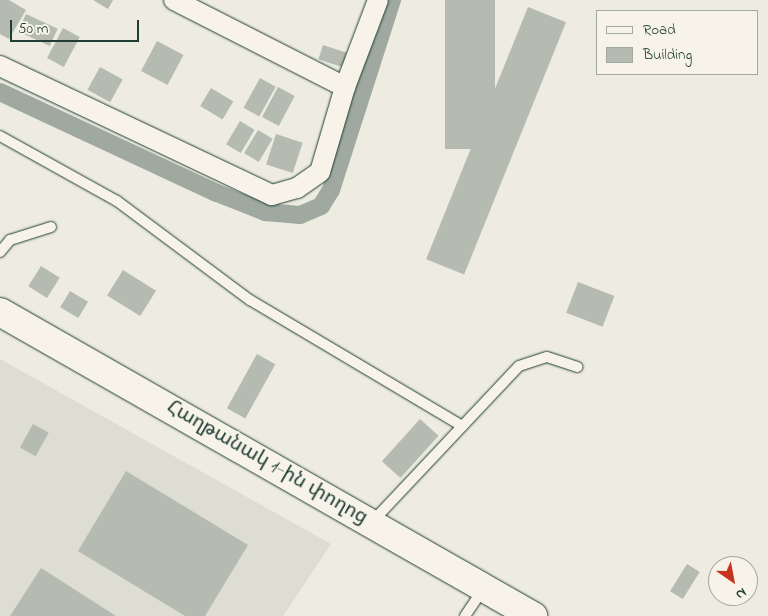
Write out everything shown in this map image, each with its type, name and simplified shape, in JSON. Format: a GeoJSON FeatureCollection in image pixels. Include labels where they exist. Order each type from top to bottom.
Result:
{"type":"FeatureCollection","features":[{"type":"Feature","properties":{"kind":"main road","name":"Հաղթանակ 1-ին փողոց"},"geometry":{"type":"LineString","coordinates":[[0,312],[485,586],[533,616]]}},
{"type":"Feature","properties":{"kind":"street"},"geometry":{"type":"LineString","coordinates":[[174,0],[345,87]]}},
{"type":"Feature","properties":{"kind":"street"},"geometry":{"type":"LineString","coordinates":[[0,66],[272,195],[297,188],[320,172],[345,87],[378,0]]}},
{"type":"Feature","properties":{"kind":"lane"},"geometry":{"type":"LineString","coordinates":[[0,136],[117,201],[250,300],[462,426]]}},
{"type":"Feature","properties":{"kind":"lane"},"geometry":{"type":"LineString","coordinates":[[0,252],[10,240],[51,227]]}},
{"type":"Feature","properties":{"kind":"lane"},"geometry":{"type":"LineString","coordinates":[[372,522],[519,366],[547,357],[577,368]]}},
{"type":"Feature","properties":{"kind":"lane"},"geometry":{"type":"LineString","coordinates":[[465,616],[485,586]]}},
{"type":"Feature","properties":{"kind":"shaded area"},"geometry":{"type":"Polygon","coordinates":[[[0,359],[331,544],[283,616],[0,616],[0,359]]]}},
{"type":"Feature","properties":{"kind":"building"},"geometry":{"type":"Polygon","coordinates":[[[0,0],[9,0],[26,10],[9,39],[0,34],[0,0]]]}},
{"type":"Feature","properties":{"kind":"building"},"geometry":{"type":"Polygon","coordinates":[[[93,0],[113,0],[108,9],[93,0]]]}},
{"type":"Feature","properties":{"kind":"building"},"geometry":{"type":"Polygon","coordinates":[[[445,0],[495,0],[495,149],[445,149],[445,0]]]}},
{"type":"Feature","properties":{"kind":"building"},"geometry":{"type":"Polygon","coordinates":[[[528,7],[566,22],[464,275],[426,259],[528,7]]]}},
{"type":"Feature","properties":{"kind":"building"},"geometry":{"type":"Polygon","coordinates":[[[26,14],[58,29],[50,46],[18,31],[26,14]]]}},
{"type":"Feature","properties":{"kind":"building"},"geometry":{"type":"Polygon","coordinates":[[[63,28],[80,37],[64,67],[47,58],[63,28]]]}},
{"type":"Feature","properties":{"kind":"building"},"geometry":{"type":"Polygon","coordinates":[[[157,41],[183,55],[168,85],[141,71],[157,41]]]}},
{"type":"Feature","properties":{"kind":"building"},"geometry":{"type":"Polygon","coordinates":[[[323,45],[351,54],[346,68],[318,59],[323,45]]]}},
{"type":"Feature","properties":{"kind":"building"},"geometry":{"type":"Polygon","coordinates":[[[100,67],[123,80],[110,102],[87,90],[100,67]]]}},
{"type":"Feature","properties":{"kind":"building"},"geometry":{"type":"Polygon","coordinates":[[[260,78],[276,87],[259,116],[244,108],[260,78]]]}},
{"type":"Feature","properties":{"kind":"building"},"geometry":{"type":"Polygon","coordinates":[[[278,87],[295,96],[279,126],[262,117],[278,87]]]}},
{"type":"Feature","properties":{"kind":"building"},"geometry":{"type":"Polygon","coordinates":[[[211,88],[233,101],[222,119],[200,106],[211,88]]]}},
{"type":"Feature","properties":{"kind":"building"},"geometry":{"type":"Polygon","coordinates":[[[240,121],[255,130],[241,153],[226,144],[240,121]]]}},
{"type":"Feature","properties":{"kind":"building"},"geometry":{"type":"Polygon","coordinates":[[[258,130],[273,139],[259,162],[244,153],[258,130]]]}},
{"type":"Feature","properties":{"kind":"building"},"geometry":{"type":"Polygon","coordinates":[[[276,134],[303,143],[293,173],[266,164],[276,134]]]}},
{"type":"Feature","properties":{"kind":"building"},"geometry":{"type":"Polygon","coordinates":[[[41,266],[60,278],[47,298],[28,286],[41,266]]]}},
{"type":"Feature","properties":{"kind":"building"},"geometry":{"type":"Polygon","coordinates":[[[123,270],[156,291],[140,316],[107,295],[123,270]]]}},
{"type":"Feature","properties":{"kind":"building"},"geometry":{"type":"Polygon","coordinates":[[[578,282],[614,296],[603,327],[566,313],[578,282]]]}},
{"type":"Feature","properties":{"kind":"building"},"geometry":{"type":"Polygon","coordinates":[[[70,291],[88,302],[78,318],[60,307],[70,291]]]}},
{"type":"Feature","properties":{"kind":"building"},"geometry":{"type":"Polygon","coordinates":[[[257,354],[275,364],[245,418],[227,408],[257,354]]]}},
{"type":"Feature","properties":{"kind":"building"},"geometry":{"type":"Polygon","coordinates":[[[420,419],[439,436],[400,478],[382,461],[420,419]]]}},
{"type":"Feature","properties":{"kind":"building"},"geometry":{"type":"Polygon","coordinates":[[[33,424],[49,433],[36,456],[20,448],[33,424]]]}},
{"type":"Feature","properties":{"kind":"building"},"geometry":{"type":"Polygon","coordinates":[[[126,471],[248,545],[205,616],[185,616],[78,551],[126,471]]]}},
{"type":"Feature","properties":{"kind":"building"},"geometry":{"type":"Polygon","coordinates":[[[687,564],[700,572],[683,599],[670,591],[687,564]]]}},
{"type":"Feature","properties":{"kind":"building"},"geometry":{"type":"Polygon","coordinates":[[[41,568],[116,616],[10,616],[41,568]]]}},
{"type":"Feature","properties":{"kind":"waterway"},"geometry":{"type":"LineString","coordinates":[[0,92],[217,193],[265,212],[300,215],[321,206],[331,190],[392,0]]}}]}
